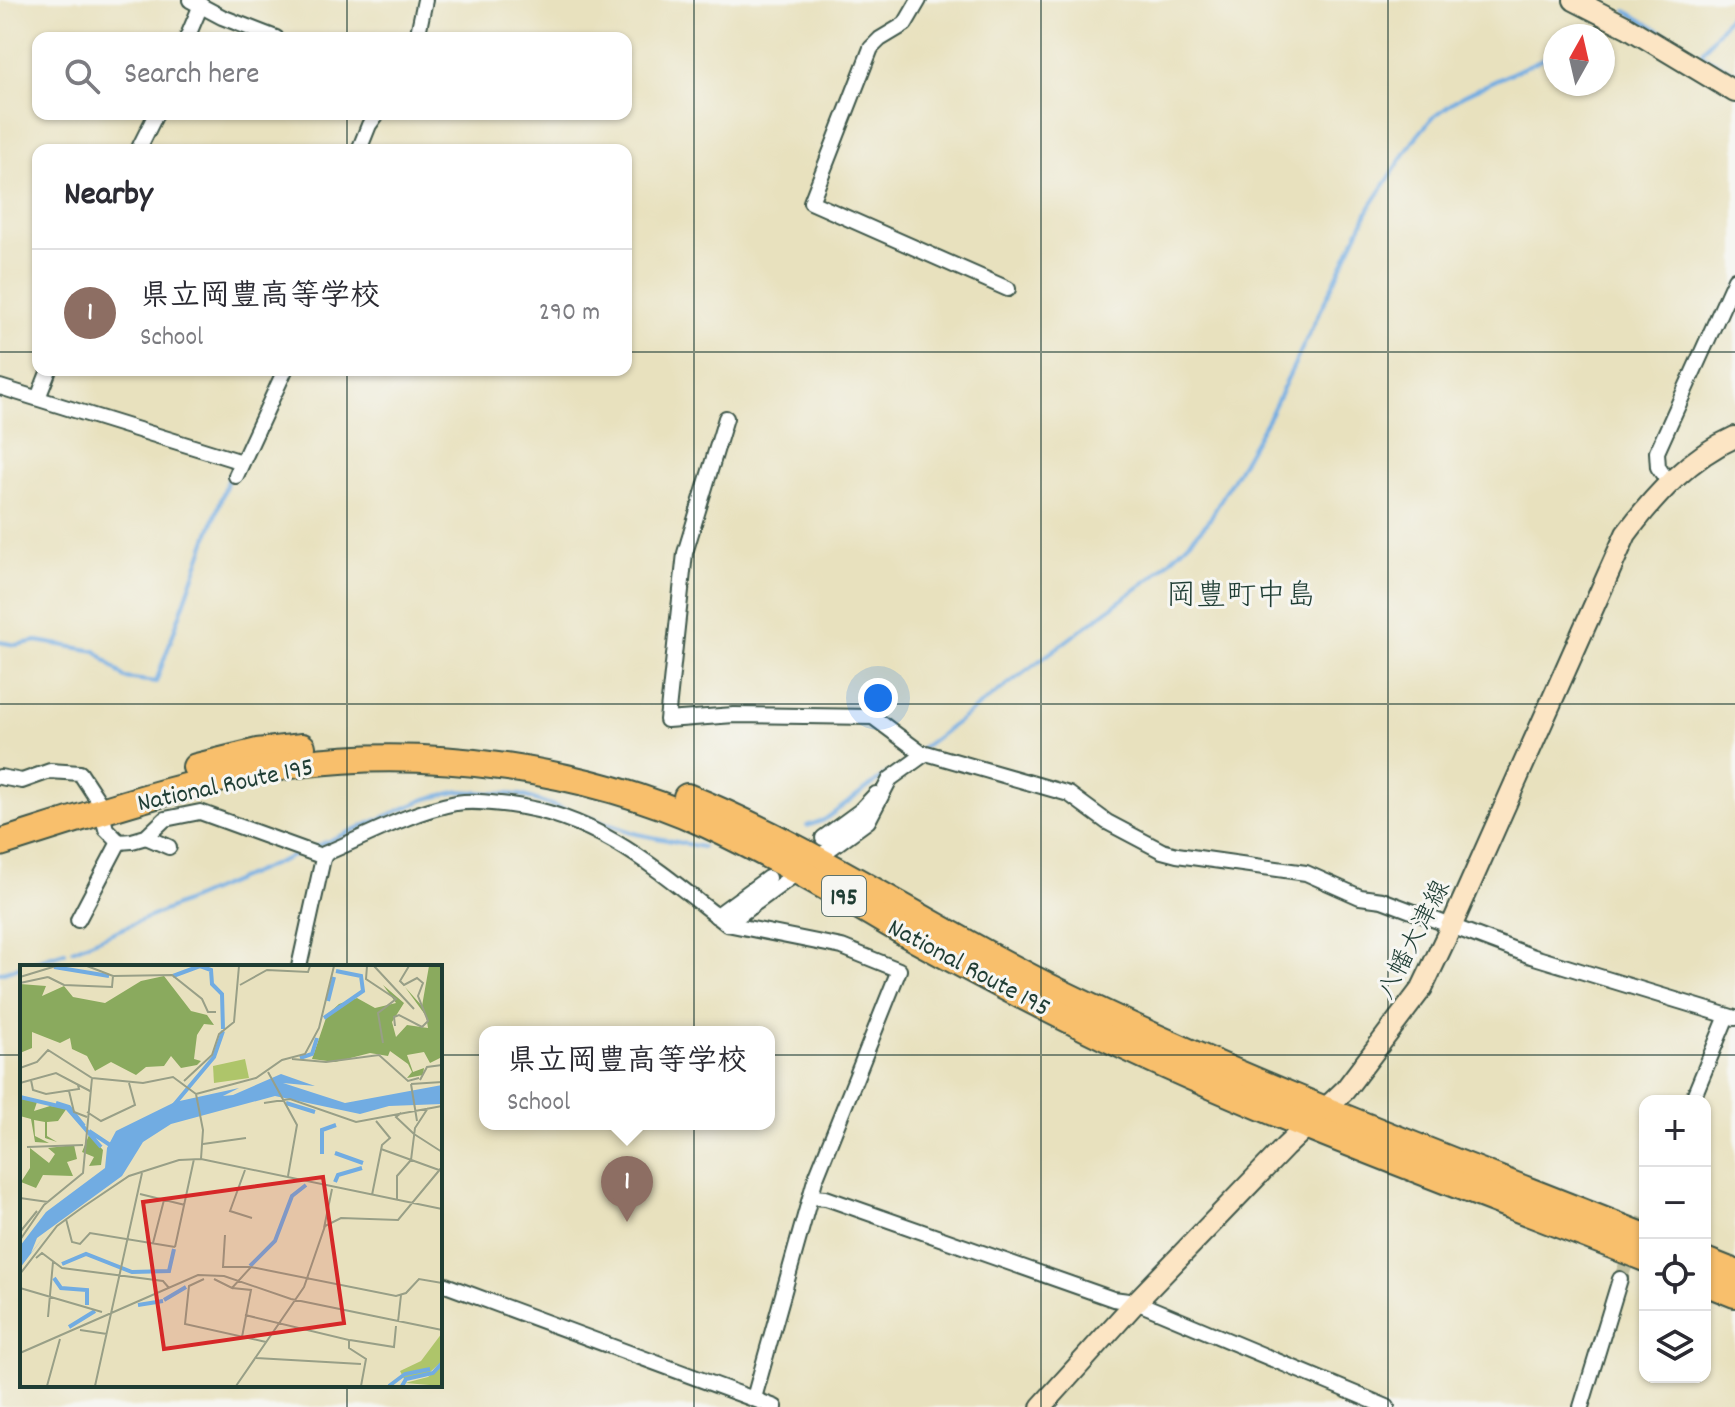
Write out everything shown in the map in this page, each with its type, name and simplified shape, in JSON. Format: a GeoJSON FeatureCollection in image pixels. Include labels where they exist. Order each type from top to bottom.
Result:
{"type":"FeatureCollection","features":[{"type":"Feature","properties":{"kind":"highway","name":"National Route 195"},"geometry":{"type":"LineString","coordinates":[[0,843],[98,803],[257,752],[356,742],[416,742],[493,749],[618,774],[729,814],[813,856],[975,949],[1316,1118],[1639,1248]]}},
{"type":"Feature","properties":{"kind":"highway","name":"National Route 195"},"geometry":{"type":"LineString","coordinates":[[0,824],[98,803]]}},
{"type":"Feature","properties":{"kind":"highway"},"geometry":{"type":"LineString","coordinates":[[1711,1263],[1735,1273]]}},
{"type":"Feature","properties":{"kind":"highway"},"geometry":{"type":"LineString","coordinates":[[1711,1284],[1735,1294]]}},
{"type":"Feature","properties":{"kind":"main road"},"geometry":{"type":"LineString","coordinates":[[1574,0],[1627,27],[1735,92]]}},
{"type":"Feature","properties":{"kind":"main road","name":"八幡大津線"},"geometry":{"type":"LineString","coordinates":[[1041,1407],[1136,1302],[1345,1090],[1406,1011],[1422,988],[1451,927],[1626,534],[1647,505],[1669,483],[1723,442],[1735,437]]}},
{"type":"Feature","properties":{"kind":"street"},"geometry":{"type":"LineString","coordinates":[[418,32],[425,0]]}},
{"type":"Feature","properties":{"kind":"street"},"geometry":{"type":"LineString","coordinates":[[919,0],[905,24],[871,48],[811,202],[1008,289]]}},
{"type":"Feature","properties":{"kind":"street"},"geometry":{"type":"LineString","coordinates":[[188,32],[196,2],[222,17],[261,32]]}},
{"type":"Feature","properties":{"kind":"street"},"geometry":{"type":"LineString","coordinates":[[141,144],[153,120]]}},
{"type":"Feature","properties":{"kind":"street"},"geometry":{"type":"LineString","coordinates":[[361,144],[373,120]]}},
{"type":"Feature","properties":{"kind":"street"},"geometry":{"type":"LineString","coordinates":[[1669,483],[1658,467],[1657,452],[1735,279]]}},
{"type":"Feature","properties":{"kind":"street"},"geometry":{"type":"LineString","coordinates":[[38,398],[47,376]]}},
{"type":"Feature","properties":{"kind":"street"},"geometry":{"type":"LineString","coordinates":[[0,387],[239,469],[282,376]]}},
{"type":"Feature","properties":{"kind":"street"},"geometry":{"type":"LineString","coordinates":[[726,418],[685,553],[667,720],[734,715],[873,717],[919,753],[932,754],[1069,794],[1107,822],[1162,851],[1306,873],[1360,897],[1382,900],[1531,956],[1731,1017],[1695,1095]]}},
{"type":"Feature","properties":{"kind":"street"},"geometry":{"type":"LineString","coordinates":[[813,856],[919,753]]}},
{"type":"Feature","properties":{"kind":"street"},"geometry":{"type":"LineString","coordinates":[[0,777],[22,781],[50,771],[80,773],[98,803],[106,829],[119,842],[146,837],[165,819],[200,812],[312,853],[324,854],[428,810],[473,801],[520,806],[612,838],[638,854],[722,920],[842,947],[899,970],[815,1180],[754,1398]]}},
{"type":"Feature","properties":{"kind":"street"},"geometry":{"type":"LineString","coordinates":[[722,920],[868,821],[890,779]]}},
{"type":"Feature","properties":{"kind":"street"},"geometry":{"type":"LineString","coordinates":[[146,837],[169,847]]}},
{"type":"Feature","properties":{"kind":"street"},"geometry":{"type":"LineString","coordinates":[[78,920],[119,842]]}},
{"type":"Feature","properties":{"kind":"street"},"geometry":{"type":"LineString","coordinates":[[299,965],[312,853]]}},
{"type":"Feature","properties":{"kind":"street"},"geometry":{"type":"LineString","coordinates":[[722,920],[768,878]]}},
{"type":"Feature","properties":{"kind":"street"},"geometry":{"type":"LineString","coordinates":[[812,1197],[826,1198],[1113,1299],[1136,1302],[1387,1407]]}},
{"type":"Feature","properties":{"kind":"street"},"geometry":{"type":"LineString","coordinates":[[1581,1407],[1620,1279]]}},
{"type":"Feature","properties":{"kind":"street"},"geometry":{"type":"LineString","coordinates":[[442,1284],[775,1407]]}},
{"type":"Feature","properties":{"kind":"waterway"},"geometry":{"type":"LineString","coordinates":[[1701,54],[1735,8]]}},
{"type":"Feature","properties":{"kind":"waterway"},"geometry":{"type":"LineString","coordinates":[[1626,11],[1691,49]]}},
{"type":"Feature","properties":{"kind":"waterway"},"geometry":{"type":"LineString","coordinates":[[1702,55],[1735,73]]}},
{"type":"Feature","properties":{"kind":"waterway"},"geometry":{"type":"LineString","coordinates":[[921,749],[1155,575],[1208,522],[1271,413],[1370,207],[1414,140],[1432,118],[1462,96],[1543,59]]}},
{"type":"Feature","properties":{"kind":"waterway"},"geometry":{"type":"LineString","coordinates":[[0,642],[16,645],[37,641],[96,651],[125,678],[156,682],[230,474]]}},
{"type":"Feature","properties":{"kind":"waterway"},"geometry":{"type":"LineString","coordinates":[[807,826],[824,820],[888,773]]}},
{"type":"Feature","properties":{"kind":"waterway"},"geometry":{"type":"LineString","coordinates":[[312,848],[426,799],[460,791],[521,795],[637,834],[702,847]]}},
{"type":"Feature","properties":{"kind":"waterway"},"geometry":{"type":"LineString","coordinates":[[72,950],[300,853]]}},
{"type":"Feature","properties":{"kind":"waterway"},"geometry":{"type":"LineString","coordinates":[[25,965],[65,952]]}},
{"type":"Feature","properties":{"kind":"waterway"},"geometry":{"type":"LineString","coordinates":[[0,973],[20,967]]}},
{"type":"Feature","properties":{"kind":"tunnel"},"geometry":{"type":"LineString","coordinates":[[1620,1279],[1639,1233]]}},
{"type":"Feature","properties":{"kind":"place","name":"県立岡豊高等学校"},"geometry":{"type":"Point","coordinates":[627,1222]}},
{"type":"Feature","properties":{"kind":"district","name":"岡豊町中島"},"geometry":{"type":"Point","coordinates":[1241,594]}}]}
